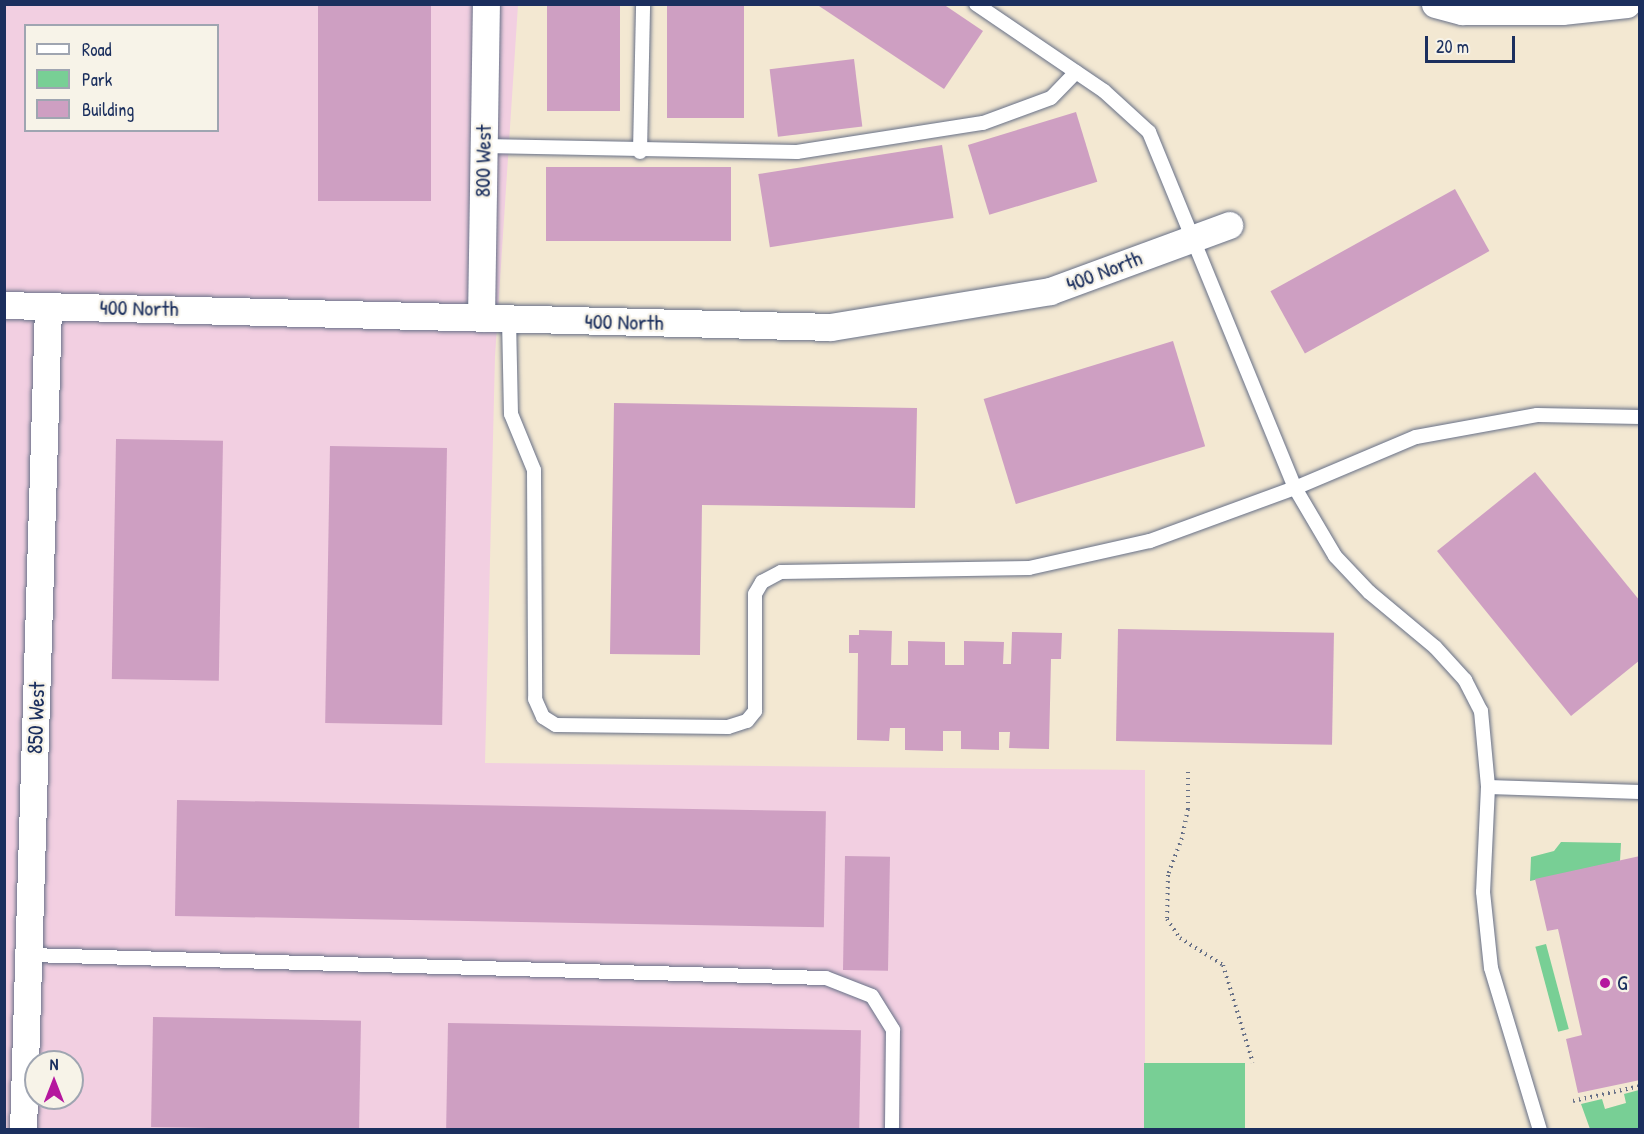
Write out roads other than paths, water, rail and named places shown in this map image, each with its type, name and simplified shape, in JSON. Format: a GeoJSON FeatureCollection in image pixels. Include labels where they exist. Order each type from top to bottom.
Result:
{"type":"FeatureCollection","features":[{"type":"Feature","properties":{"kind":"street","name":"800 West"},"geometry":{"type":"LineString","coordinates":[[481,318],[486,4]]}},
{"type":"Feature","properties":{"kind":"street"},"geometry":{"type":"LineString","coordinates":[[1435,4],[1462,11],[1562,11],[1627,4]]}},
{"type":"Feature","properties":{"kind":"street","name":"400 North"},"geometry":{"type":"LineString","coordinates":[[4,305],[831,327],[1050,291],[1229,225]]}},
{"type":"Feature","properties":{"kind":"street","name":"850 West"},"geometry":{"type":"LineString","coordinates":[[23,1130],[48,306]]}},
{"type":"Feature","properties":{"kind":"lane"},"geometry":{"type":"LineString","coordinates":[[640,152],[643,4]]}},
{"type":"Feature","properties":{"kind":"lane"},"geometry":{"type":"LineString","coordinates":[[976,4],[1104,91],[1149,132],[1295,488],[1335,556],[1465,680],[1481,711],[1488,787],[1483,892],[1491,968],[1540,1130]]}},
{"type":"Feature","properties":{"kind":"lane"},"geometry":{"type":"LineString","coordinates":[[484,146],[640,152],[797,152],[983,123],[1051,98],[1076,72]]}},
{"type":"Feature","properties":{"kind":"lane"},"geometry":{"type":"LineString","coordinates":[[509,320],[512,414],[534,470],[535,699],[543,717],[556,725],[728,727],[747,721],[755,711],[755,594],[762,582],[781,572],[1029,568],[1150,541],[1295,488],[1416,436],[1537,415],[1640,417]]}},
{"type":"Feature","properties":{"kind":"lane"},"geometry":{"type":"LineString","coordinates":[[1488,787],[1640,792]]}},
{"type":"Feature","properties":{"kind":"lane"},"geometry":{"type":"LineString","coordinates":[[30,955],[826,978],[872,996],[893,1030],[892,1130]]}},
{"type":"Feature","properties":{"kind":"place","name":"G"},"geometry":{"type":"Point","coordinates":[1605,983]}}]}
